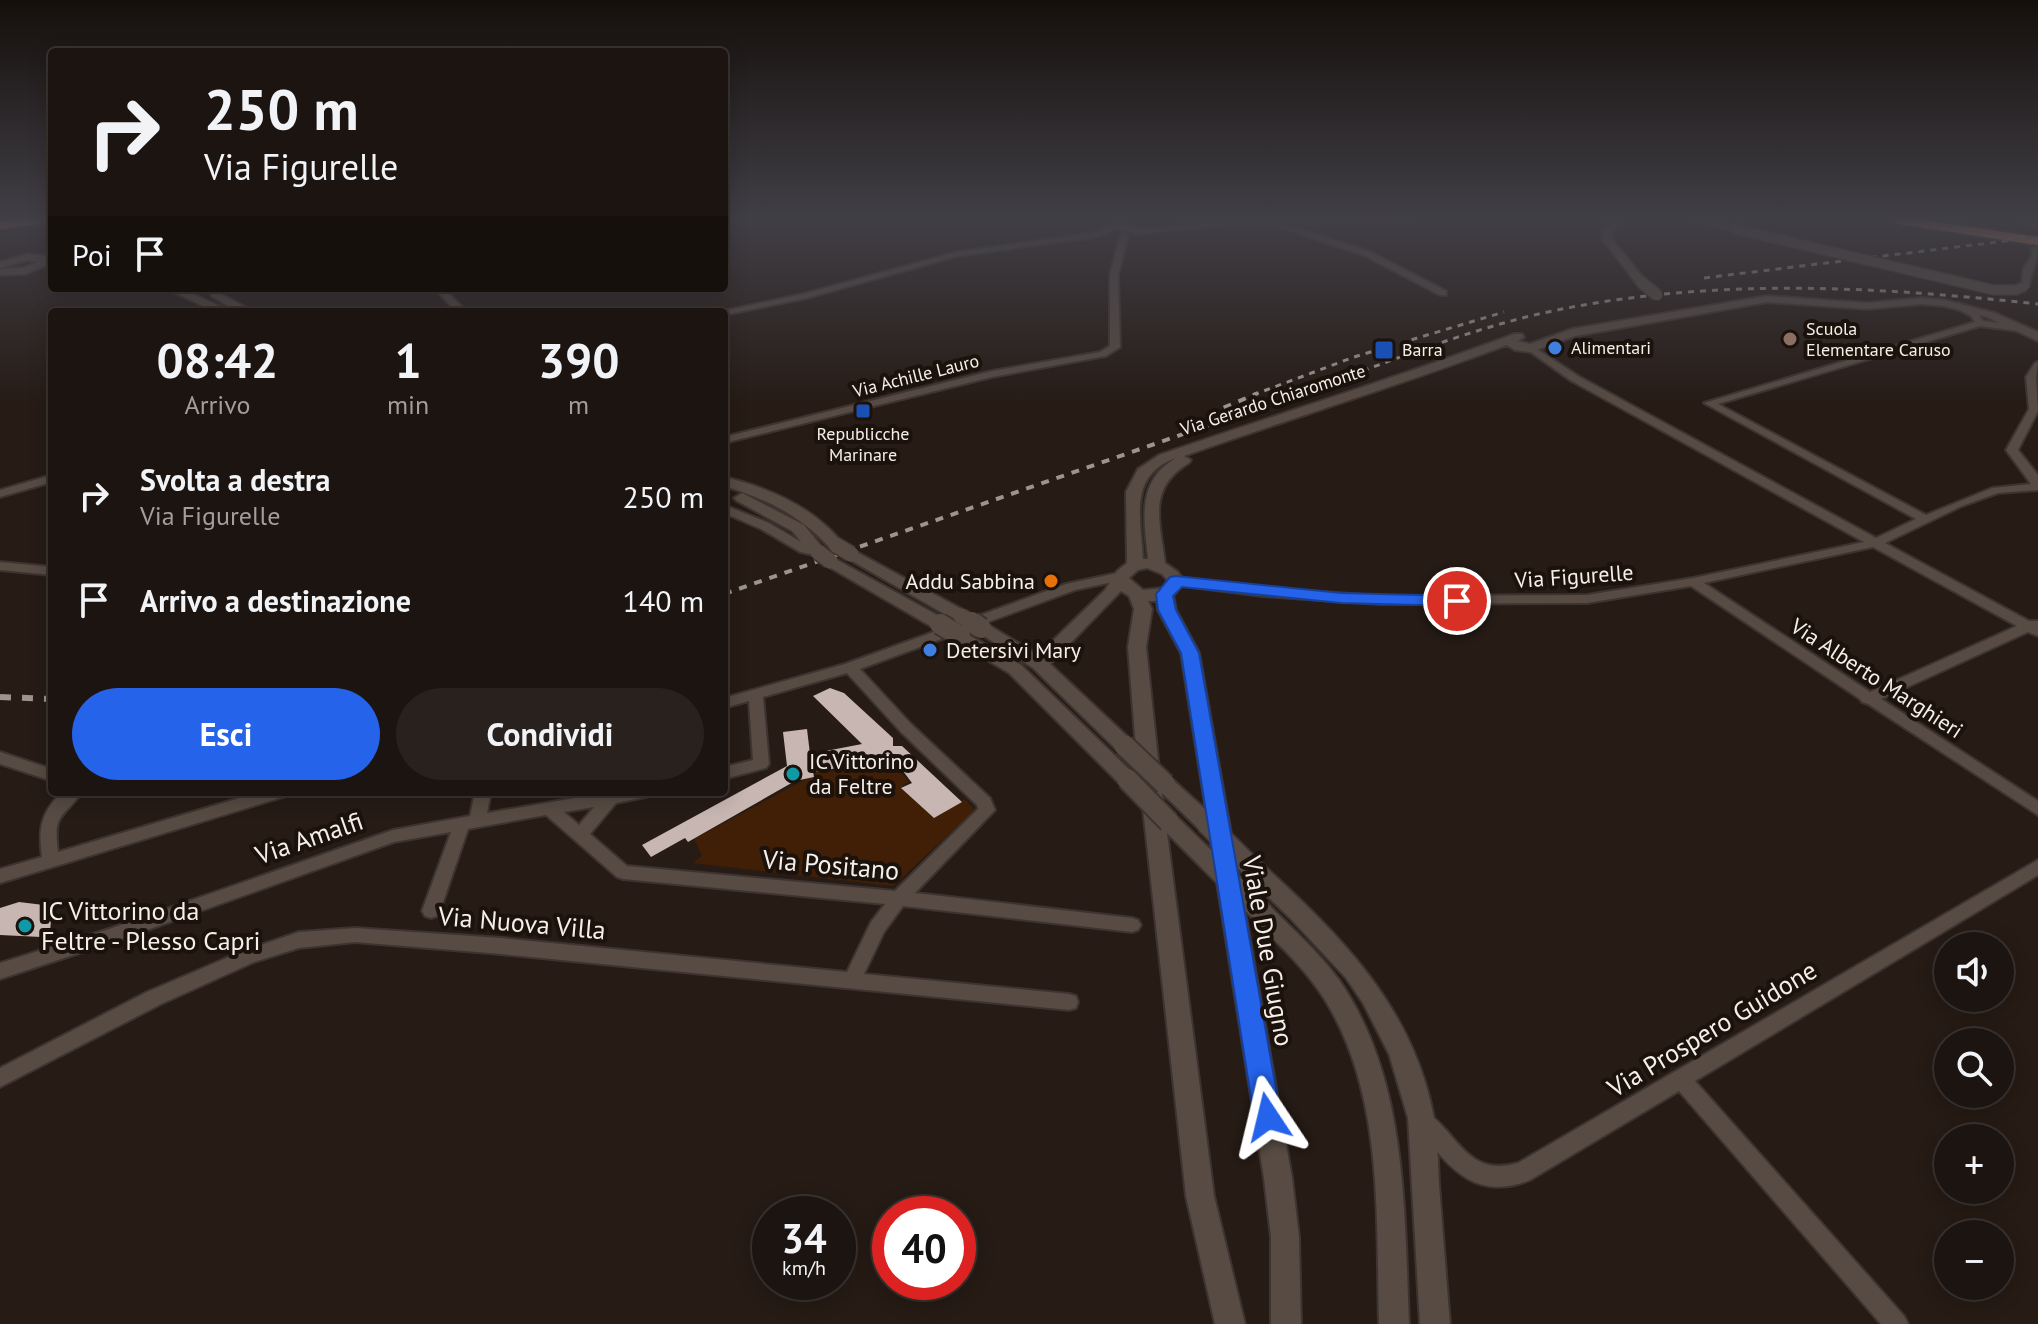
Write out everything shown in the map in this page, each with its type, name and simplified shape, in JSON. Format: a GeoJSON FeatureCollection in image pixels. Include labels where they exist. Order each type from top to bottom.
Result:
{"type":"FeatureCollection","features":[{"type":"Feature","properties":{"kind":"street"},"geometry":{"type":"LineString","coordinates":[[728,311],[856,282]]}},
{"type":"Feature","properties":{"kind":"street","name":"Via Achille Lauro"},"geometry":{"type":"LineString","coordinates":[[728,439],[992,374],[1103,354],[1115,347],[1114,282]]}},
{"type":"Feature","properties":{"kind":"street"},"geometry":{"type":"LineString","coordinates":[[1421,282],[1443,293]]}},
{"type":"Feature","properties":{"kind":"street"},"geometry":{"type":"LineString","coordinates":[[1645,314],[1662,300],[1646,282]]}},
{"type":"Feature","properties":{"kind":"street"},"geometry":{"type":"LineString","coordinates":[[1959,282],[1994,290],[2016,290],[2025,286],[2026,282]]}},
{"type":"Feature","properties":{"kind":"street"},"geometry":{"type":"LineString","coordinates":[[180,292],[217,308]]}},
{"type":"Feature","properties":{"kind":"street"},"geometry":{"type":"LineString","coordinates":[[207,292],[239,308]]}},
{"type":"Feature","properties":{"kind":"street"},"geometry":{"type":"LineString","coordinates":[[442,292],[458,308]]}},
{"type":"Feature","properties":{"kind":"street","name":"Via Gerardo Chiaromonte"},"geometry":{"type":"LineString","coordinates":[[1852,301],[1915,297],[1957,302],[1999,313],[2038,330]]}},
{"type":"Feature","properties":{"kind":"street","name":"Via Gerardo Chiaromonte"},"geometry":{"type":"LineString","coordinates":[[1126,583],[1133,492],[1135,483],[1151,465],[1193,447],[1327,401],[1526,344],[1645,314],[1662,300]]}},
{"type":"Feature","properties":{"kind":"street","name":"Via Gerardo Chiaromonte"},"geometry":{"type":"LineString","coordinates":[[1157,566],[1152,493],[1159,476],[1172,465],[1335,406],[1526,344],[1572,333],[1662,300],[1922,301],[1991,315],[2038,337]]}},
{"type":"Feature","properties":{"kind":"street"},"geometry":{"type":"LineString","coordinates":[[1957,306],[1974,314],[1980,323]]}},
{"type":"Feature","properties":{"kind":"street"},"geometry":{"type":"LineString","coordinates":[[1925,519],[1709,403],[1980,323],[2022,329]]}},
{"type":"Feature","properties":{"kind":"street"},"geometry":{"type":"LineString","coordinates":[[1526,344],[1574,378],[2034,627]]}},
{"type":"Feature","properties":{"kind":"street"},"geometry":{"type":"LineString","coordinates":[[2037,487],[2037,481],[2012,450],[2034,409],[2031,377],[2038,365]]}},
{"type":"Feature","properties":{"kind":"street"},"geometry":{"type":"LineString","coordinates":[[0,494],[48,479]]}},
{"type":"Feature","properties":{"kind":"street"},"geometry":{"type":"LineString","coordinates":[[728,482],[795,507],[811,518],[834,553]]}},
{"type":"Feature","properties":{"kind":"street","name":"Via Figurelle"},"geometry":{"type":"LineString","coordinates":[[1170,588],[1431,601],[1587,599],[1693,582],[1875,543],[1996,490],[2037,487]]}},
{"type":"Feature","properties":{"kind":"street"},"geometry":{"type":"LineString","coordinates":[[728,494],[777,514],[940,624],[961,626],[986,621]]}},
{"type":"Feature","properties":{"kind":"street"},"geometry":{"type":"LineString","coordinates":[[728,511],[765,526],[804,549],[834,553],[961,626],[1015,669],[1316,969],[1340,1002],[1371,1074],[1385,1151],[1394,1324]]}},
{"type":"Feature","properties":{"kind":"street"},"geometry":{"type":"LineString","coordinates":[[0,566],[48,571]]}},
{"type":"Feature","properties":{"kind":"street"},"geometry":{"type":"LineString","coordinates":[[728,702],[850,667],[986,621],[1071,587],[1126,583],[1150,596],[1170,588],[1170,572],[1157,566],[1126,583],[1039,664]]}},
{"type":"Feature","properties":{"kind":"street","name":"Via Alberto Marghieri"},"geometry":{"type":"LineString","coordinates":[[1693,582],[2038,809]]}},
{"type":"Feature","properties":{"kind":"street"},"geometry":{"type":"LineString","coordinates":[[1126,583],[1143,609],[1137,647],[1145,736],[1200,1196],[1230,1324]]}},
{"type":"Feature","properties":{"kind":"street","name":"Viale Due Giugno"},"geometry":{"type":"LineString","coordinates":[[1170,588],[1167,610],[1190,653],[1278,1178],[1285,1237],[1286,1324]]}},
{"type":"Feature","properties":{"kind":"street"},"geometry":{"type":"LineString","coordinates":[[986,621],[1039,664],[1206,823],[1332,946],[1372,996],[1401,1052],[1421,1118],[1435,1324]]}},
{"type":"Feature","properties":{"kind":"street"},"geometry":{"type":"LineString","coordinates":[[1867,699],[2034,627]]}},
{"type":"Feature","properties":{"kind":"street"},"geometry":{"type":"LineString","coordinates":[[850,667],[906,728],[984,802],[987,810],[899,898],[877,927],[852,980]]}},
{"type":"Feature","properties":{"kind":"street"},"geometry":{"type":"LineString","coordinates":[[728,772],[761,764],[756,695]]}},
{"type":"Feature","properties":{"kind":"street"},"geometry":{"type":"LineString","coordinates":[[0,758],[48,774]]}},
{"type":"Feature","properties":{"kind":"street"},"geometry":{"type":"LineString","coordinates":[[51,861],[48,835],[50,817],[53,809],[69,796]]}},
{"type":"Feature","properties":{"kind":"street"},"geometry":{"type":"LineString","coordinates":[[0,876],[267,796]]}},
{"type":"Feature","properties":{"kind":"street"},"geometry":{"type":"LineString","coordinates":[[431,911],[481,796]]}},
{"type":"Feature","properties":{"kind":"street","name":"Via Amalfi"},"geometry":{"type":"LineString","coordinates":[[0,971],[113,935],[380,840],[622,796]]}},
{"type":"Feature","properties":{"kind":"street"},"geometry":{"type":"LineString","coordinates":[[580,835],[611,798]]}},
{"type":"Feature","properties":{"kind":"street","name":"Via Positano"},"geometry":{"type":"LineString","coordinates":[[548,808],[623,872],[899,898],[1132,925]]}},
{"type":"Feature","properties":{"kind":"street","name":"Via Prospero Guidone"},"geometry":{"type":"LineString","coordinates":[[1421,1118],[1473,1171],[1492,1180],[1522,1173],[2038,867]]}},
{"type":"Feature","properties":{"kind":"street","name":"Via Nuova Villa"},"geometry":{"type":"LineString","coordinates":[[0,1078],[154,998],[249,956],[299,940],[355,935],[486,944],[1069,1002]]}},
{"type":"Feature","properties":{"kind":"street"},"geometry":{"type":"LineString","coordinates":[[1680,1078],[1896,1324]]}},
{"type":"Feature","properties":{"kind":"shaded area"},"geometry":{"type":"Polygon","coordinates":[[[891,763],[909,781],[902,786],[935,817],[965,799],[975,810],[893,886],[693,863],[702,856],[694,839],[806,779],[816,777],[815,770],[820,769],[822,773],[891,763]]]}},
{"type":"Feature","properties":{"kind":"building","name":"IC Vittorino da Feltre"},"geometry":{"type":"Polygon","coordinates":[[[830,688],[844,693],[893,738],[893,746],[902,746],[962,802],[934,818],[901,788],[912,783],[894,759],[813,772],[814,777],[795,781],[688,842],[685,838],[651,857],[642,845],[787,766],[783,732],[807,729],[810,754],[862,744],[813,696],[830,688]]]}},
{"type":"Feature","properties":{"kind":"building","name":"IC Vittorino da Feltre - Plesso Capri"},"geometry":{"type":"Polygon","coordinates":[[[19,902],[52,906],[50,933],[41,937],[0,935],[0,908],[19,902]]]}},
{"type":"Feature","properties":{"kind":"railway"},"geometry":{"type":"LineString","coordinates":[[1295,395],[1512,321],[1605,302],[1666,294],[1790,288],[1852,289],[2038,304]]}},
{"type":"Feature","properties":{"kind":"railway"},"geometry":{"type":"LineString","coordinates":[[1256,394],[1354,357],[1504,312]]}},
{"type":"Feature","properties":{"kind":"railway"},"geometry":{"type":"LineString","coordinates":[[728,593],[1301,393]]}},
{"type":"Feature","properties":{"kind":"railway"},"geometry":{"type":"LineString","coordinates":[[1209,414],[1256,394]]}},
{"type":"Feature","properties":{"kind":"railway"},"geometry":{"type":"LineString","coordinates":[[0,697],[48,699]]}},
{"type":"Feature","properties":{"kind":"place","name":"Scuola Elementare Caruso"},"geometry":{"type":"Point","coordinates":[1790,339]}},
{"type":"Feature","properties":{"kind":"place","name":"Alimentari"},"geometry":{"type":"Point","coordinates":[1555,348]}},
{"type":"Feature","properties":{"kind":"place","name":"Barra"},"geometry":{"type":"Point","coordinates":[1384,350]}},
{"type":"Feature","properties":{"kind":"place","name":"Republicche Marinare"},"geometry":{"type":"Point","coordinates":[863,411]}},
{"type":"Feature","properties":{"kind":"place","name":"Addu Sabbina"},"geometry":{"type":"Point","coordinates":[1051,581]}},
{"type":"Feature","properties":{"kind":"place","name":"Detersivi Mary"},"geometry":{"type":"Point","coordinates":[930,650]}},
{"type":"Feature","properties":{"kind":"place","name":"IC Vittorino da Feltre"},"geometry":{"type":"Point","coordinates":[793,774]}},
{"type":"Feature","properties":{"kind":"place","name":"IC Vittorino da Feltre - Plesso Capri"},"geometry":{"type":"Point","coordinates":[25,926]}},
{"type":"Feature","properties":{"kind":"route"},"geometry":{"type":"LineString","coordinates":[[1268,1117],[1190,653],[1167,610],[1164,594],[1173,588],[1176,581],[1341,598],[1457,601]]}}]}
